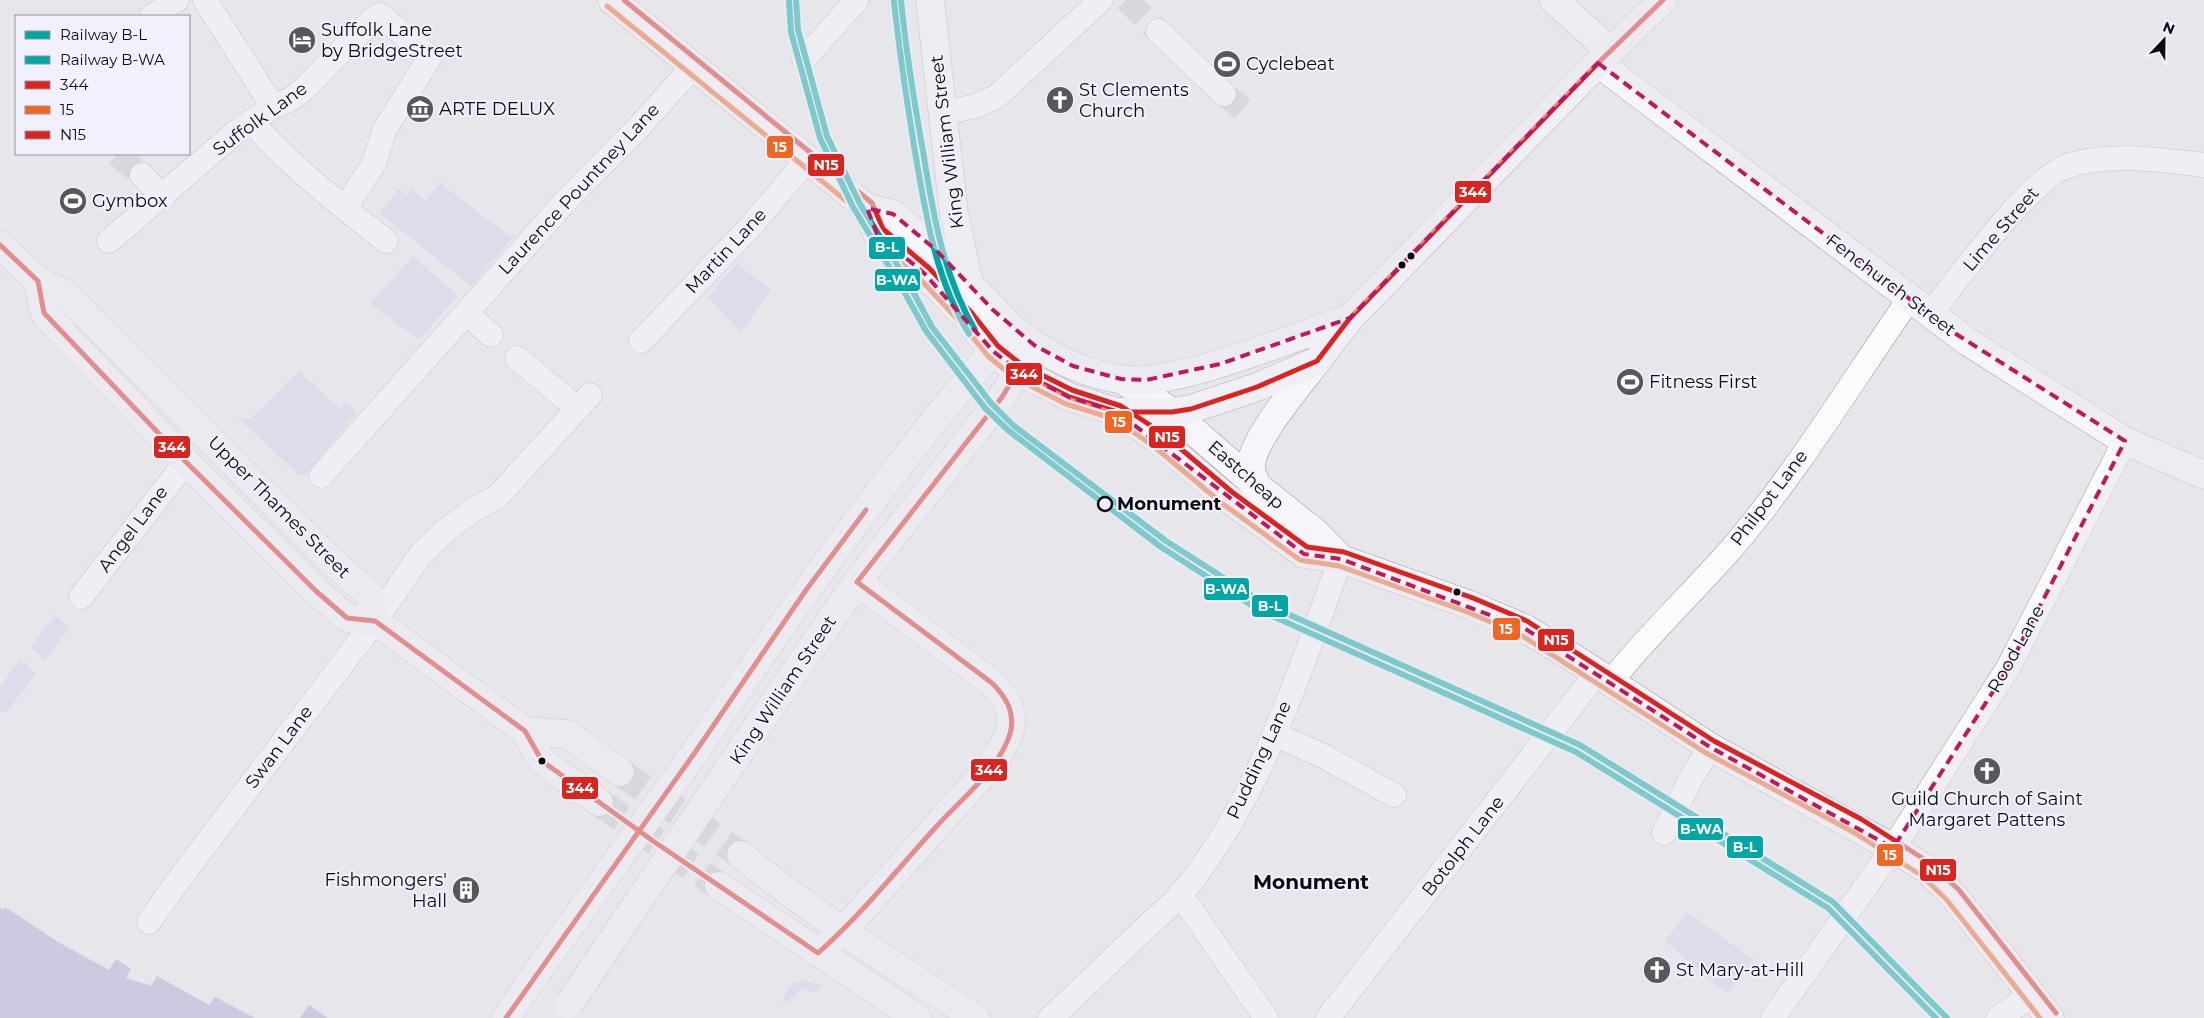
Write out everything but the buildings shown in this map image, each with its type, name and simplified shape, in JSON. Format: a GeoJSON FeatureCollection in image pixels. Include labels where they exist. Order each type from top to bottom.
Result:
{"type":"FeatureCollection","features":[{"type":"Feature","properties":{"kind":"main road"},"geometry":{"type":"LineString","coordinates":[[1018,371],[1069,397],[1117,412],[1172,412],[1191,409],[1257,387],[1317,361],[1350,318],[1604,57],[1663,0]]}},
{"type":"Feature","properties":{"kind":"main road","name":"Upper Thames Street"},"geometry":{"type":"LineString","coordinates":[[0,244],[38,281],[64,293],[325,555],[369,594],[375,621],[346,618],[299,575],[186,462],[44,313],[38,281]]}},
{"type":"Feature","properties":{"kind":"main road"},"geometry":{"type":"LineString","coordinates":[[506,1018],[696,751],[806,590],[940,413],[993,351],[1024,337],[1073,366],[1121,379],[1154,379],[1220,364],[1350,318]]}},
{"type":"Feature","properties":{"kind":"main road","name":"King William Street"},"geometry":{"type":"LineString","coordinates":[[560,1018],[857,582],[1002,397],[1018,371],[1024,337]]}},
{"type":"Feature","properties":{"kind":"main road"},"geometry":{"type":"LineString","coordinates":[[818,953],[843,931],[992,764],[1009,734],[1012,720],[1011,708],[1004,695],[992,682],[936,638],[857,582]]}},
{"type":"Feature","properties":{"kind":"main road"},"geometry":{"type":"LineString","coordinates":[[375,621],[525,731],[542,761],[599,802]]}},
{"type":"Feature","properties":{"kind":"main road"},"geometry":{"type":"LineString","coordinates":[[525,731],[566,734],[620,772]]}},
{"type":"Feature","properties":{"kind":"main road"},"geometry":{"type":"LineString","coordinates":[[741,855],[782,888],[843,931],[976,1018]]}},
{"type":"Feature","properties":{"kind":"main road"},"geometry":{"type":"LineString","coordinates":[[719,886],[917,1018]]}},
{"type":"Feature","properties":{"kind":"street"},"geometry":{"type":"LineString","coordinates":[[154,15],[177,0]]}},
{"type":"Feature","properties":{"kind":"street"},"geometry":{"type":"LineString","coordinates":[[205,0],[272,107]]}},
{"type":"Feature","properties":{"kind":"street"},"geometry":{"type":"LineString","coordinates":[[612,0],[867,208],[893,214],[936,250],[1024,337]]}},
{"type":"Feature","properties":{"kind":"street"},"geometry":{"type":"LineString","coordinates":[[804,59],[857,0]]}},
{"type":"Feature","properties":{"kind":"street","name":"King William Street"},"geometry":{"type":"LineString","coordinates":[[930,0],[954,214],[969,283],[966,317]]}},
{"type":"Feature","properties":{"kind":"street"},"geometry":{"type":"LineString","coordinates":[[943,113],[976,106],[996,97],[1101,0]]}},
{"type":"Feature","properties":{"kind":"street","name":"Fenchurch Street"},"geometry":{"type":"LineString","coordinates":[[1554,0],[1604,57],[1659,112],[1920,306],[1982,351],[2125,441],[2204,475]]}},
{"type":"Feature","properties":{"kind":"street","name":"Suffolk Lane"},"geometry":{"type":"LineString","coordinates":[[109,241],[252,120],[272,107],[293,98],[304,89],[373,19],[380,15],[430,57],[385,129],[374,163],[345,208]]}},
{"type":"Feature","properties":{"kind":"street"},"geometry":{"type":"LineString","coordinates":[[1158,31],[1224,94]]}},
{"type":"Feature","properties":{"kind":"street","name":"Laurence Pountney Lane"},"geometry":{"type":"LineString","coordinates":[[321,476],[564,203],[636,130],[694,66]]}},
{"type":"Feature","properties":{"kind":"street"},"geometry":{"type":"LineString","coordinates":[[252,120],[264,135],[345,208],[386,241]]}},
{"type":"Feature","properties":{"kind":"street","name":"Martin Lane"},"geometry":{"type":"LineString","coordinates":[[642,341],[743,234],[808,159]]}},
{"type":"Feature","properties":{"kind":"street","name":"Lime Street"},"geometry":{"type":"LineString","coordinates":[[1920,306],[2002,225],[2038,186],[2066,167],[2094,160],[2114,159],[2204,165]]}},
{"type":"Feature","properties":{"kind":"street"},"geometry":{"type":"LineString","coordinates":[[142,175],[163,197]]}},
{"type":"Feature","properties":{"kind":"street"},"geometry":{"type":"LineString","coordinates":[[867,208],[877,234],[924,273],[966,317],[993,351],[1018,371]]}},
{"type":"Feature","properties":{"kind":"street","name":"Philpot Lane"},"geometry":{"type":"LineString","coordinates":[[1603,678],[1631,656],[1662,625],[1732,547],[1920,306]]}},
{"type":"Feature","properties":{"kind":"street"},"geometry":{"type":"LineString","coordinates":[[466,313],[491,335]]}},
{"type":"Feature","properties":{"kind":"street","name":"Swan Lane"},"geometry":{"type":"LineString","coordinates":[[149,922],[189,878],[375,621],[410,568],[435,540],[472,511],[498,496],[584,402],[517,358]]}},
{"type":"Feature","properties":{"kind":"street"},"geometry":{"type":"LineString","coordinates":[[1257,486],[1251,467],[1256,449],[1267,428],[1317,361]]}},
{"type":"Feature","properties":{"kind":"street","name":"Eastcheap"},"geometry":{"type":"LineString","coordinates":[[1121,379],[1172,412],[1257,486],[1317,534],[1341,559]]}},
{"type":"Feature","properties":{"kind":"street","name":"Eastcheap"},"geometry":{"type":"LineString","coordinates":[[1117,412],[1157,439],[1213,486],[1304,554],[1341,559],[1470,605],[1524,628],[1710,746],[1893,848],[1926,870],[1953,895],[2050,1018]]}},
{"type":"Feature","properties":{"kind":"street","name":"Rood Lane"},"geometry":{"type":"LineString","coordinates":[[1773,1018],[1893,848],[2008,668],[2125,441]]}},
{"type":"Feature","properties":{"kind":"street","name":"Angel Lane"},"geometry":{"type":"LineString","coordinates":[[81,597],[186,462]]}},
{"type":"Feature","properties":{"kind":"street","name":"Pudding Lane"},"geometry":{"type":"LineString","coordinates":[[1050,1018],[1097,976],[1180,894],[1226,829],[1246,794],[1274,734],[1341,559]]}},
{"type":"Feature","properties":{"kind":"street","name":"Botolph Lane"},"geometry":{"type":"LineString","coordinates":[[1328,1018],[1603,678]]}},
{"type":"Feature","properties":{"kind":"street"},"geometry":{"type":"LineString","coordinates":[[1274,734],[1323,756],[1394,795]]}},
{"type":"Feature","properties":{"kind":"street"},"geometry":{"type":"LineString","coordinates":[[1664,833],[1694,773],[1710,746]]}},
{"type":"Feature","properties":{"kind":"street"},"geometry":{"type":"LineString","coordinates":[[1180,894],[1266,1018]]}},
{"type":"Feature","properties":{"kind":"street"},"geometry":{"type":"LineString","coordinates":[[1998,1018],[2032,995]]}},
{"type":"Feature","properties":{"kind":"highlighted area"},"geometry":{"type":"Polygon","coordinates":[[[1598,63],[1956,334],[2125,441],[2008,668],[1893,848],[1710,747],[1524,628],[1341,559],[1304,554],[1117,412],[1069,397],[1018,371],[993,351],[924,273],[877,234],[867,208],[893,214],[936,250],[993,310],[1034,345],[1073,366],[1121,379],[1146,380],[1220,364],[1350,318],[1598,63]]]}},
{"type":"Feature","properties":{"kind":"shaded area"},"geometry":{"type":"Polygon","coordinates":[[[440,183],[509,236],[515,235],[471,286],[380,213],[398,189],[406,195],[411,189],[426,201],[440,183]]]}},
{"type":"Feature","properties":{"kind":"shaded area"},"geometry":{"type":"Polygon","coordinates":[[[413,256],[458,296],[419,339],[370,304],[413,256]]]}},
{"type":"Feature","properties":{"kind":"shaded area"},"geometry":{"type":"Polygon","coordinates":[[[737,264],[771,290],[741,332],[708,297],[737,264]]]}},
{"type":"Feature","properties":{"kind":"shaded area"},"geometry":{"type":"Polygon","coordinates":[[[299,372],[340,408],[346,402],[357,412],[307,474],[299,475],[239,419],[250,419],[299,372]]]}},
{"type":"Feature","properties":{"kind":"shaded area"},"geometry":{"type":"Polygon","coordinates":[[[55,615],[70,627],[45,660],[30,648],[55,615]]]}},
{"type":"Feature","properties":{"kind":"shaded area"},"geometry":{"type":"Polygon","coordinates":[[[20,660],[36,673],[5,714],[0,711],[0,686],[20,660]]]}},
{"type":"Feature","properties":{"kind":"shaded area"},"geometry":{"type":"Polygon","coordinates":[[[5,907],[58,942],[109,970],[116,959],[131,969],[126,978],[151,986],[157,976],[209,1005],[215,997],[255,1018],[0,1018],[0,908],[4,910],[5,907]]]}},
{"type":"Feature","properties":{"kind":"shaded area"},"geometry":{"type":"Polygon","coordinates":[[[1687,913],[1753,959],[1727,994],[1665,941],[1687,913]]]}},
{"type":"Feature","properties":{"kind":"shaded area"},"geometry":{"type":"Polygon","coordinates":[[[804,980],[822,986],[814,993],[802,988],[787,1003],[782,999],[793,983],[804,980]]]}},
{"type":"Feature","properties":{"kind":"shaded area"},"geometry":{"type":"Polygon","coordinates":[[[309,1005],[328,1018],[300,1018],[309,1005]]]}},
{"type":"Feature","properties":{"kind":"tunnel"},"geometry":{"type":"LineString","coordinates":[[1126,0],[1158,31]]}},
{"type":"Feature","properties":{"kind":"tunnel"},"geometry":{"type":"LineString","coordinates":[[1224,94],[1249,114]]}},
{"type":"Feature","properties":{"kind":"tunnel"},"geometry":{"type":"LineString","coordinates":[[118,155],[142,175]]}},
{"type":"Feature","properties":{"kind":"tunnel"},"geometry":{"type":"LineString","coordinates":[[620,772],[741,855]]}},
{"type":"Feature","properties":{"kind":"tunnel"},"geometry":{"type":"LineString","coordinates":[[599,802],[719,886]]}},
{"type":"Feature","properties":{"kind":"rail line","name":"B-WA"},"geometry":{"type":"LineString","coordinates":[[789,0],[791,32],[820,138],[853,207],[926,331],[985,408],[1009,431],[1161,547],[1259,610],[1576,752],[1828,908],[1936,1018]]}},
{"type":"Feature","properties":{"kind":"rail line","name":"B-L"},"geometry":{"type":"LineString","coordinates":[[796,0],[798,30],[827,136],[860,204],[909,284],[932,327],[991,403],[1014,426],[1166,541],[1263,603],[1580,745],[1833,902],[1947,1018]]}},
{"type":"Feature","properties":{"kind":"rail line","name":"B-L"},"geometry":{"type":"LineString","coordinates":[[901,0],[913,95],[935,221],[955,288],[975,330]]}},
{"type":"Feature","properties":{"kind":"rail line","name":"B-WA"},"geometry":{"type":"LineString","coordinates":[[894,1],[909,114],[933,246],[948,291],[957,313],[969,334]]}},
{"type":"Feature","properties":{"kind":"transit line","name":"N15"},"geometry":{"type":"LineString","coordinates":[[624,0],[872,203],[883,229],[929,268],[971,312],[998,346],[1022,365],[1072,390],[1121,406],[1162,433],[1232,492],[1307,547],[1344,552],[1473,598],[1527,621],[1714,741],[1861,819],[1930,863],[1959,890],[2056,1013]]}},
{"type":"Feature","properties":{"kind":"transit line","name":"344"},"geometry":{"type":"LineString","coordinates":[[0,245],[38,281],[44,313],[186,462],[316,591],[347,618],[375,621],[525,731],[542,761],[653,841],[818,953],[864,908],[935,828],[988,773],[1004,748],[1010,734],[1012,726],[1011,712],[1002,694],[992,683],[857,582],[1002,397],[1018,371],[1069,397],[1117,412],[1172,412],[1191,409],[1257,387],[1317,361],[1350,318],[1598,63],[1663,0]]}},
{"type":"Feature","properties":{"kind":"transit line","name":"15"},"geometry":{"type":"LineString","coordinates":[[607,6],[861,213],[872,239],[919,278],[960,322],[988,356],[1013,377],[1066,404],[1114,419],[1152,445],[1223,504],[1300,560],[1339,566],[1467,612],[1521,635],[1706,753],[1853,832],[1921,875],[1947,900],[2040,1018]]}},
{"type":"Feature","properties":{"kind":"transit line","name":"344"},"geometry":{"type":"LineString","coordinates":[[506,1018],[696,751],[806,590],[866,510]]}},
{"type":"Feature","properties":{"kind":"place","name":"Suffolk Lane by BridgeStreet"},"geometry":{"type":"Point","coordinates":[302,40]}},
{"type":"Feature","properties":{"kind":"place","name":"Cyclebeat"},"geometry":{"type":"Point","coordinates":[1227,64]}},
{"type":"Feature","properties":{"kind":"place","name":"St Clements Church"},"geometry":{"type":"Point","coordinates":[1060,100]}},
{"type":"Feature","properties":{"kind":"place","name":"ARTE DELUX"},"geometry":{"type":"Point","coordinates":[420,109]}},
{"type":"Feature","properties":{"kind":"place","name":"Gymbox"},"geometry":{"type":"Point","coordinates":[73,201]}},
{"type":"Feature","properties":{"kind":"place","name":"Fitness First"},"geometry":{"type":"Point","coordinates":[1630,382]}},
{"type":"Feature","properties":{"kind":"place","name":"Monument"},"geometry":{"type":"Point","coordinates":[1105,504]}},
{"type":"Feature","properties":{"kind":"place","name":"Guild Church of Saint Margaret Pattens"},"geometry":{"type":"Point","coordinates":[1987,771]}},
{"type":"Feature","properties":{"kind":"place","name":"Fishmongers' Hall"},"geometry":{"type":"Point","coordinates":[466,890]}},
{"type":"Feature","properties":{"kind":"place","name":"St Mary-at-Hill"},"geometry":{"type":"Point","coordinates":[1657,970]}},
{"type":"Feature","properties":{"kind":"district","name":"Monument"},"geometry":{"type":"Point","coordinates":[1311,882]}}]}
